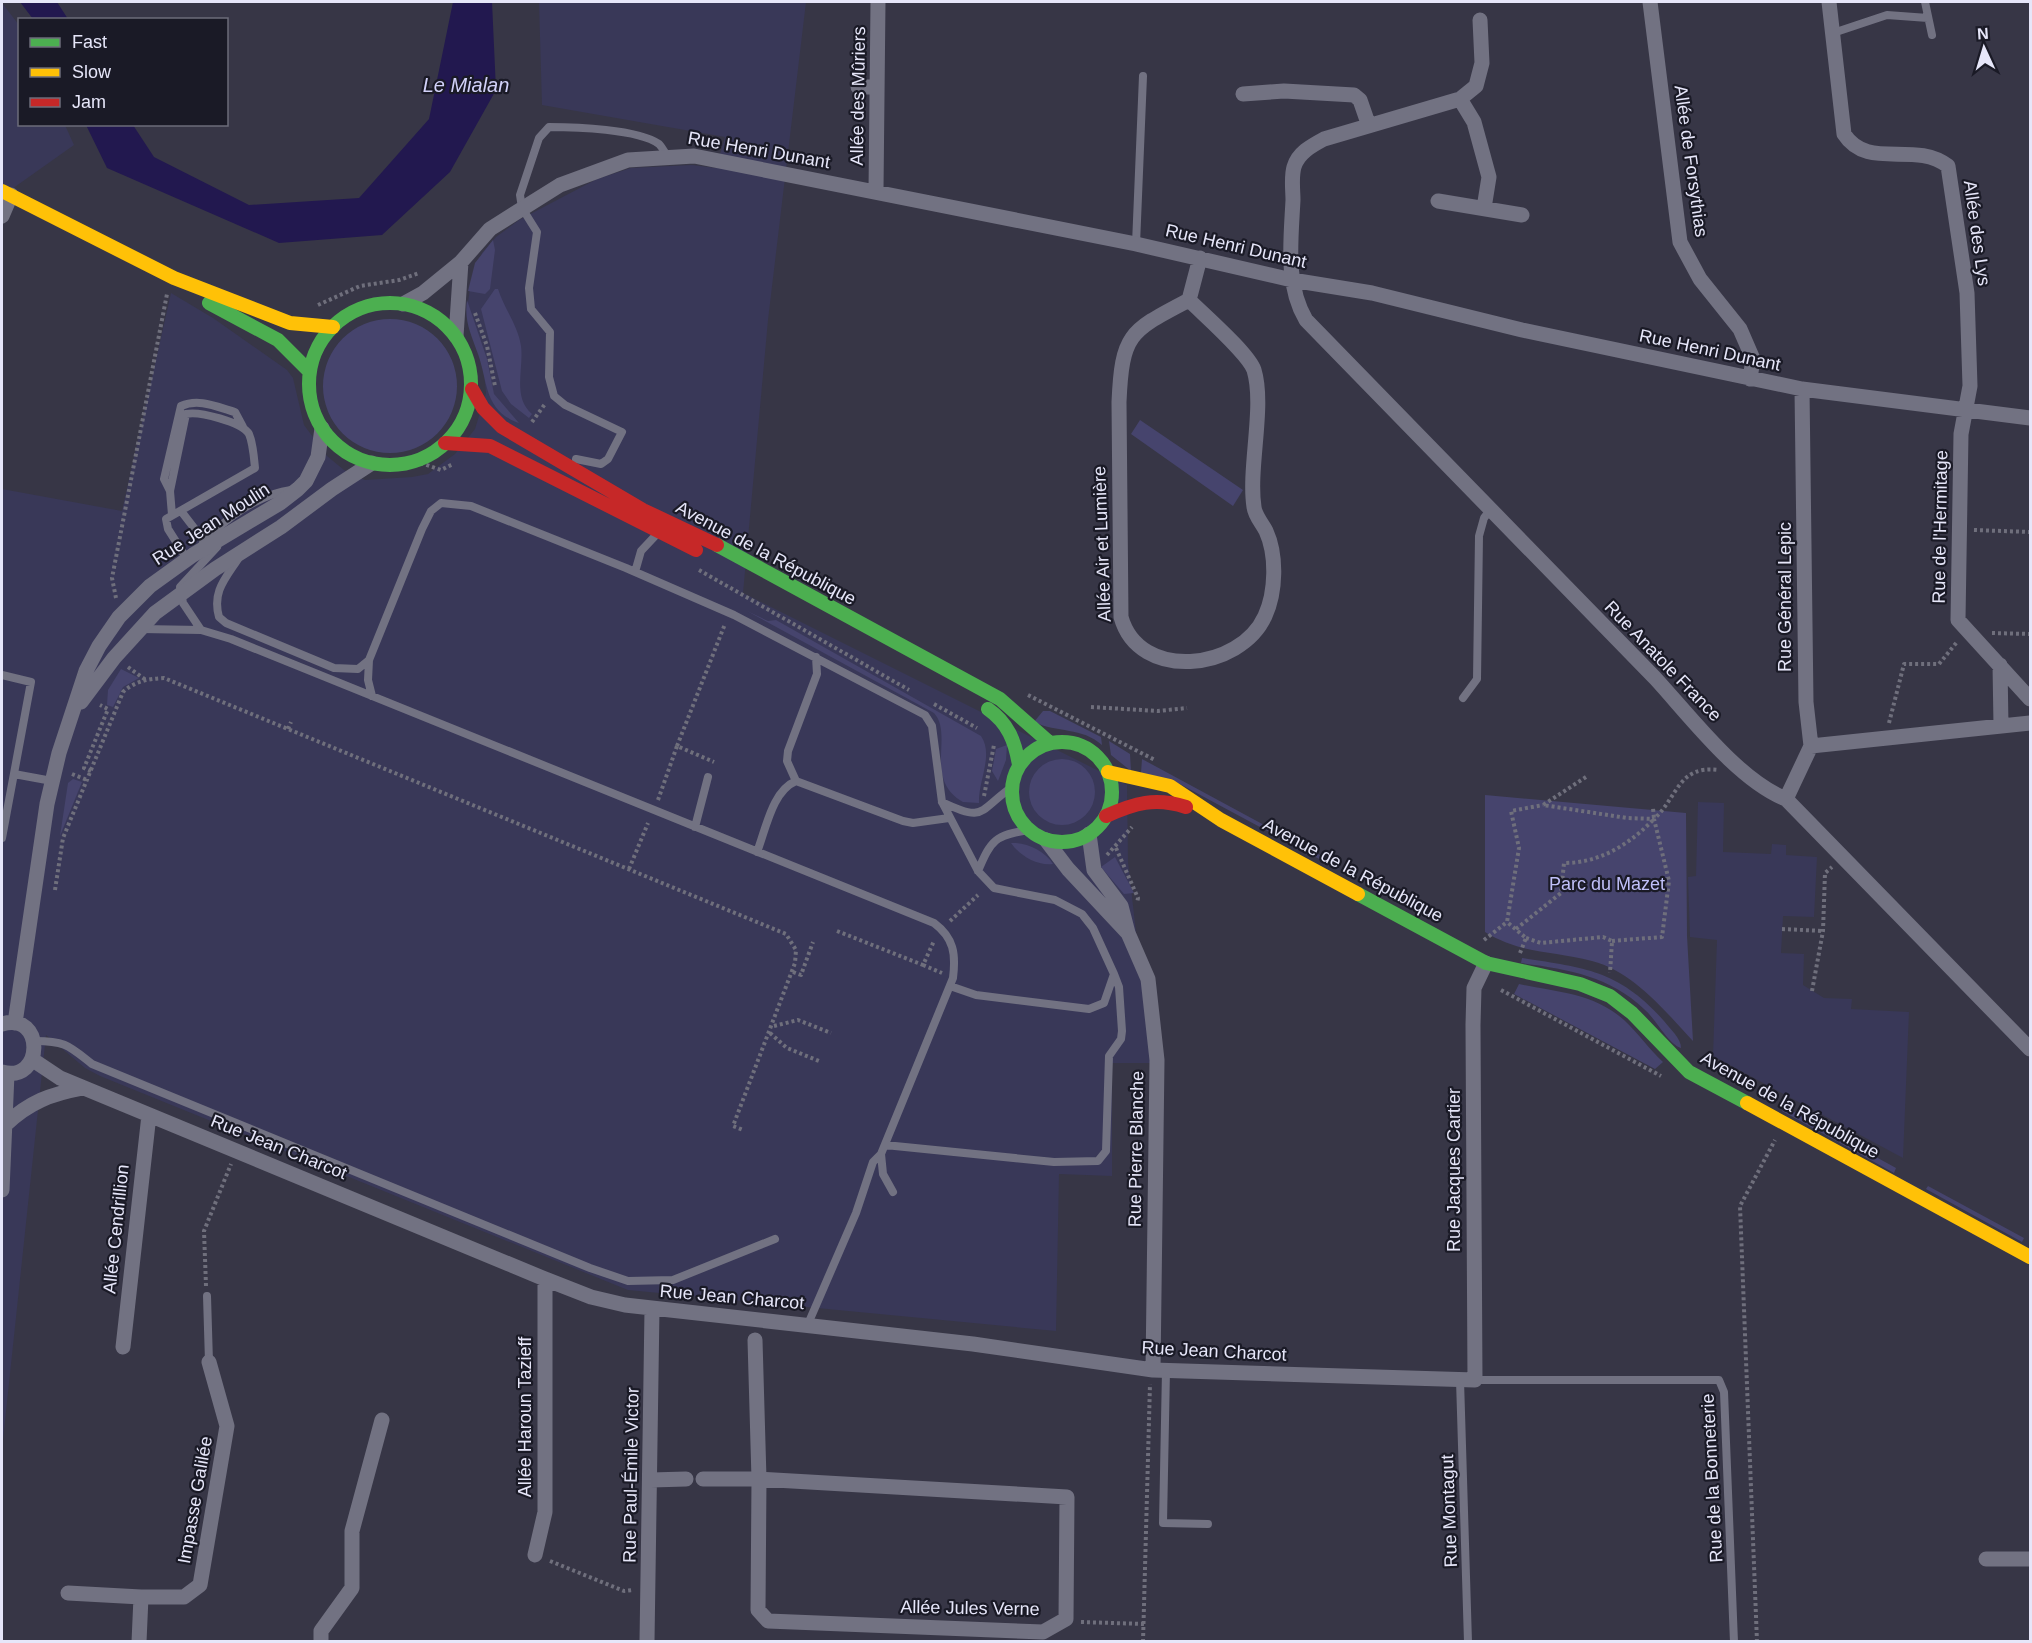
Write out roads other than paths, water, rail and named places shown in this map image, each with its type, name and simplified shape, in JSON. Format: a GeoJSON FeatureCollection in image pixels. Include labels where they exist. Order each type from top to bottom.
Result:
{"type":"FeatureCollection","features":[{"type":"Feature","properties":{"kind":"main road"},"geometry":{"type":"LineString","coordinates":[[6,193],[226,314],[278,340],[310,372]]}},
{"type":"Feature","properties":{"kind":"main road"},"geometry":{"type":"LineString","coordinates":[[171,282],[290,323],[333,327]]}},
{"type":"Feature","properties":{"kind":"main road"},"geometry":{"type":"LineString","coordinates":[[403,304],[432,315],[456,336],[467,357],[472,389],[464,419],[445,444],[415,461],[393,465],[372,463],[348,453],[322,428],[311,402],[310,372],[317,348],[333,327],[345,317],[372,305],[403,304]]}},
{"type":"Feature","properties":{"kind":"main road","name":"Avenue de la République"},"geometry":{"type":"LineString","coordinates":[[472,389],[483,408],[502,427],[643,510],[692,532],[1000,699],[1050,743]]}},
{"type":"Feature","properties":{"kind":"main road","name":"Avenue de la République"},"geometry":{"type":"LineString","coordinates":[[445,444],[490,446],[658,533],[688,545],[759,584]]}},
{"type":"Feature","properties":{"kind":"main road"},"geometry":{"type":"LineString","coordinates":[[868,644],[992,711],[1003,720],[1012,735],[1019,765]]}},
{"type":"Feature","properties":{"kind":"main road"},"geometry":{"type":"LineString","coordinates":[[1050,743],[1080,745],[1096,756],[1108,772],[1111,799],[1106,816],[1089,834],[1068,842],[1046,840],[1029,830],[1015,811],[1012,787],[1019,765],[1038,748],[1050,743]]}},
{"type":"Feature","properties":{"kind":"main road","name":"Avenue de la République"},"geometry":{"type":"LineString","coordinates":[[1108,772],[1170,786],[1221,820],[1486,963],[1579,984],[1609,996],[1639,1020],[1676,1062],[1689,1072],[2031,1257]]}},
{"type":"Feature","properties":{"kind":"main road","name":"Avenue de la République"},"geometry":{"type":"LineString","coordinates":[[1106,816],[1137,801],[1154,799],[1167,800],[1221,820]]}},
{"type":"Feature","properties":{"kind":"street","name":"Allée des Mûriers"},"geometry":{"type":"LineString","coordinates":[[876,190],[878,2]]}},
{"type":"Feature","properties":{"kind":"street","name":"Allée de Forsythias"},"geometry":{"type":"LineString","coordinates":[[1650,2],[1680,242],[1700,279],[1740,329],[1753,359],[1750,379]]}},
{"type":"Feature","properties":{"kind":"street","name":"Allée des Lys"},"geometry":{"type":"LineString","coordinates":[[1829,2],[1844,134],[1850,144],[1861,152],[1935,156],[1948,166],[1967,293],[1970,386],[1965,410]]}},
{"type":"Feature","properties":{"kind":"street"},"geometry":{"type":"LineString","coordinates":[[1480,20],[1482,63],[1476,86],[1460,99],[1474,122],[1489,177],[1484,208]]}},
{"type":"Feature","properties":{"kind":"street"},"geometry":{"type":"LineString","coordinates":[[858,87],[877,87]]}},
{"type":"Feature","properties":{"kind":"street"},"geometry":{"type":"LineString","coordinates":[[1243,94],[1284,91],[1354,95],[1360,100],[1369,126]]}},
{"type":"Feature","properties":{"kind":"street","name":"Rue Anatole France"},"geometry":{"type":"LineString","coordinates":[[1460,99],[1324,139],[1304,150],[1294,167],[1292,280],[1298,306],[1306,320],[1749,776],[1769,792],[1786,800],[2031,1049]]}},
{"type":"Feature","properties":{"kind":"street","name":"Rue Henri Dunant"},"geometry":{"type":"LineString","coordinates":[[403,304],[423,292],[461,262],[478,240],[522,208],[560,185],[628,160],[694,156],[876,190],[1136,244],[1292,280],[1372,293],[1522,330],[1750,379],[1802,389],[2031,418]]}},
{"type":"Feature","properties":{"kind":"street"},"geometry":{"type":"LineString","coordinates":[[2,216],[6,193]]}},
{"type":"Feature","properties":{"kind":"street"},"geometry":{"type":"LineString","coordinates":[[1438,201],[1522,215]]}},
{"type":"Feature","properties":{"kind":"street"},"geometry":{"type":"LineString","coordinates":[[1189,300],[1200,258]]}},
{"type":"Feature","properties":{"kind":"street"},"geometry":{"type":"LineString","coordinates":[[456,336],[461,262]]}},
{"type":"Feature","properties":{"kind":"street","name":"Allée Air et Lumière"},"geometry":{"type":"LineString","coordinates":[[1189,300],[1246,357],[1254,370],[1257,391],[1254,508],[1270,544],[1273,581],[1265,616],[1251,637],[1223,654],[1200,662],[1169,660],[1146,651],[1128,636],[1121,617],[1120,370],[1128,340],[1136,330],[1189,300]]}},
{"type":"Feature","properties":{"kind":"street","name":"Rue Général Lepic"},"geometry":{"type":"LineString","coordinates":[[1802,389],[1806,702],[1811,746]]}},
{"type":"Feature","properties":{"kind":"street","name":"Rue de l'Hermitage"},"geometry":{"type":"LineString","coordinates":[[1965,410],[1961,434],[1958,620],[2031,699]]}},
{"type":"Feature","properties":{"kind":"street","name":"Rue Jean Moulin"},"geometry":{"type":"LineString","coordinates":[[8,1023],[52,781],[86,671],[99,646],[119,617],[150,586],[206,544],[280,504],[298,489],[306,481],[318,458],[322,428]]}},
{"type":"Feature","properties":{"kind":"street","name":"Rue Jean Moulin"},"geometry":{"type":"LineString","coordinates":[[75,709],[139,629],[180,594],[372,463]]}},
{"type":"Feature","properties":{"kind":"street"},"geometry":{"type":"LineString","coordinates":[[2000,665],[2001,726]]}},
{"type":"Feature","properties":{"kind":"street"},"geometry":{"type":"LineString","coordinates":[[1786,800],[1811,746],[2031,723]]}},
{"type":"Feature","properties":{"kind":"street","name":"Rue Pierre Blanche"},"geometry":{"type":"LineString","coordinates":[[1089,834],[1094,870],[1121,906],[1128,933],[1148,979],[1157,1060],[1160,1370]]}},
{"type":"Feature","properties":{"kind":"street","name":"Rue Pierre Blanche"},"geometry":{"type":"LineString","coordinates":[[1046,840],[1068,868],[1128,933]]}},
{"type":"Feature","properties":{"kind":"street","name":"Rue Jacques Cartier"},"geometry":{"type":"LineString","coordinates":[[1467,1380],[1474,988],[1486,963]]}},
{"type":"Feature","properties":{"kind":"street"},"geometry":{"type":"LineString","coordinates":[[2,1190],[5,1125],[4,1073],[17,1072],[33,1059],[35,1041],[24,1026],[8,1023]]}},
{"type":"Feature","properties":{"kind":"street","name":"Rue Jean Charcot"},"geometry":{"type":"LineString","coordinates":[[33,1059],[60,1078],[83,1088],[591,1297],[652,1309],[808,1324],[1160,1370],[1467,1380]]}},
{"type":"Feature","properties":{"kind":"street"},"geometry":{"type":"LineString","coordinates":[[5,1125],[26,1106],[45,1096],[83,1088]]}},
{"type":"Feature","properties":{"kind":"street","name":"Allée Cendrillion"},"geometry":{"type":"LineString","coordinates":[[123,1347],[149,1115]]}},
{"type":"Feature","properties":{"kind":"street","name":"Allée Haroun Tazieff"},"geometry":{"type":"LineString","coordinates":[[535,1555],[545,1512],[545,1279]]}},
{"type":"Feature","properties":{"kind":"street","name":"Rue Paul-Émile Victor"},"geometry":{"type":"LineString","coordinates":[[647,1641],[652,1309]]}},
{"type":"Feature","properties":{"kind":"street","name":"Allée Jules Verne"},"geometry":{"type":"LineString","coordinates":[[703,1479],[759,1479],[1067,1497],[1066,1619],[1042,1632],[768,1621],[758,1611],[759,1479],[754,1340]]}},
{"type":"Feature","properties":{"kind":"street","name":"Impasse Galilée"},"geometry":{"type":"LineString","coordinates":[[68,1593],[184,1597],[200,1585],[227,1426],[208,1362]]}},
{"type":"Feature","properties":{"kind":"street"},"geometry":{"type":"LineString","coordinates":[[321,1641],[321,1631],[352,1588],[352,1531],[382,1420]]}},
{"type":"Feature","properties":{"kind":"street"},"geometry":{"type":"LineString","coordinates":[[651,1480],[686,1479]]}},
{"type":"Feature","properties":{"kind":"street"},"geometry":{"type":"LineString","coordinates":[[1986,1560],[2031,1559]]}},
{"type":"Feature","properties":{"kind":"street"},"geometry":{"type":"LineString","coordinates":[[139,1641],[141,1597]]}},
{"type":"Feature","properties":{"kind":"lane"},"geometry":{"type":"LineString","coordinates":[[1925,2],[1932,35]]}},
{"type":"Feature","properties":{"kind":"lane"},"geometry":{"type":"LineString","coordinates":[[1833,33],[1887,15],[1928,18]]}},
{"type":"Feature","properties":{"kind":"lane"},"geometry":{"type":"LineString","coordinates":[[1136,244],[1143,76]]}},
{"type":"Feature","properties":{"kind":"lane"},"geometry":{"type":"LineString","coordinates":[[529,442],[583,462],[601,464],[608,459],[622,432],[565,405],[555,396],[549,377],[550,332],[531,309],[529,288],[537,232],[522,208],[520,195],[539,138],[549,127],[576,126],[633,134],[660,144],[667,156]]}},
{"type":"Feature","properties":{"kind":"lane"},"geometry":{"type":"LineString","coordinates":[[169,517],[255,468],[249,435],[235,412],[202,402],[189,402],[182,406],[164,479],[170,491]]}},
{"type":"Feature","properties":{"kind":"lane"},"geometry":{"type":"LineString","coordinates":[[190,557],[168,529],[170,491],[186,414],[203,414],[243,427]]}},
{"type":"Feature","properties":{"kind":"lane"},"geometry":{"type":"LineString","coordinates":[[181,511],[206,544],[222,522],[274,492],[298,489]]}},
{"type":"Feature","properties":{"kind":"lane"},"geometry":{"type":"LineString","coordinates":[[372,696],[368,680],[369,660],[422,529],[431,511],[441,503],[451,502],[471,507],[635,572],[734,615],[925,715],[932,726],[942,802],[978,871],[994,888],[1055,900],[1082,914],[1093,927],[1119,987],[1122,1031],[1121,1039],[1109,1056],[1106,1151],[1095,1162],[1054,1162],[885,1145]]}},
{"type":"Feature","properties":{"kind":"lane"},"geometry":{"type":"LineString","coordinates":[[1463,698],[1477,679],[1479,536],[1484,518],[1490,510]]}},
{"type":"Feature","properties":{"kind":"lane"},"geometry":{"type":"LineString","coordinates":[[201,630],[180,594],[184,580],[233,531]]}},
{"type":"Feature","properties":{"kind":"lane"},"geometry":{"type":"LineString","coordinates":[[635,572],[642,551],[658,533]]}},
{"type":"Feature","properties":{"kind":"lane"},"geometry":{"type":"LineString","coordinates":[[245,550],[219,587],[216,598],[219,617],[237,628],[334,668],[358,669],[369,660]]}},
{"type":"Feature","properties":{"kind":"lane"},"geometry":{"type":"LineString","coordinates":[[139,629],[201,630],[231,639],[934,923],[951,941],[955,953],[950,986],[885,1145],[881,1154],[873,1162],[855,1213],[808,1324]]}},
{"type":"Feature","properties":{"kind":"lane"},"geometry":{"type":"LineString","coordinates":[[816,657],[817,675],[788,751],[790,772],[796,781],[903,821],[949,818]]}},
{"type":"Feature","properties":{"kind":"lane"},"geometry":{"type":"LineString","coordinates":[[2,675],[31,682],[2,838]]}},
{"type":"Feature","properties":{"kind":"lane"},"geometry":{"type":"LineString","coordinates":[[14,774],[52,781]]}},
{"type":"Feature","properties":{"kind":"lane"},"geometry":{"type":"LineString","coordinates":[[695,827],[708,777]]}},
{"type":"Feature","properties":{"kind":"lane"},"geometry":{"type":"LineString","coordinates":[[757,852],[779,794],[787,785],[796,781]]}},
{"type":"Feature","properties":{"kind":"lane"},"geometry":{"type":"LineString","coordinates":[[942,802],[965,813],[976,813],[986,810],[1012,787]]}},
{"type":"Feature","properties":{"kind":"lane"},"geometry":{"type":"LineString","coordinates":[[978,871],[988,847],[994,840],[1000,836],[1029,830]]}},
{"type":"Feature","properties":{"kind":"lane"},"geometry":{"type":"LineString","coordinates":[[950,986],[966,993],[987,997],[1089,1009],[1104,1003],[1114,974]]}},
{"type":"Feature","properties":{"kind":"lane"},"geometry":{"type":"LineString","coordinates":[[35,1041],[63,1042],[92,1065],[590,1268],[628,1281],[673,1280],[775,1239]]}},
{"type":"Feature","properties":{"kind":"lane"},"geometry":{"type":"LineString","coordinates":[[881,1154],[883,1174],[893,1192]]}},
{"type":"Feature","properties":{"kind":"lane","name":"Impasse Galilée"},"geometry":{"type":"LineString","coordinates":[[207,1296],[208,1362]]}},
{"type":"Feature","properties":{"kind":"lane"},"geometry":{"type":"LineString","coordinates":[[1160,1370],[1163,1523],[1208,1524]]}},
{"type":"Feature","properties":{"kind":"lane","name":"Rue Montagut"},"geometry":{"type":"LineString","coordinates":[[1467,1380],[1468,1641]]}},
{"type":"Feature","properties":{"kind":"lane","name":"Rue de la Bonneterie"},"geometry":{"type":"LineString","coordinates":[[1467,1380],[1719,1380],[1724,1392],[1734,1641]]}},
{"type":"Feature","properties":{"kind":"water"},"geometry":{"type":"Polygon","coordinates":[[[20,2],[57,2],[67,18],[32,18],[20,2]]]}},
{"type":"Feature","properties":{"kind":"water","name":"Le Mialan"},"geometry":{"type":"Polygon","coordinates":[[[453,2],[492,2],[496,90],[450,172],[382,235],[279,243],[107,168],[86,126],[134,126],[154,157],[249,205],[359,198],[429,119],[453,2]]]}},
{"type":"Feature","properties":{"kind":"park label","name":"Parc du Mazet"},"geometry":{"type":"Point","coordinates":[1607,884]}}]}
